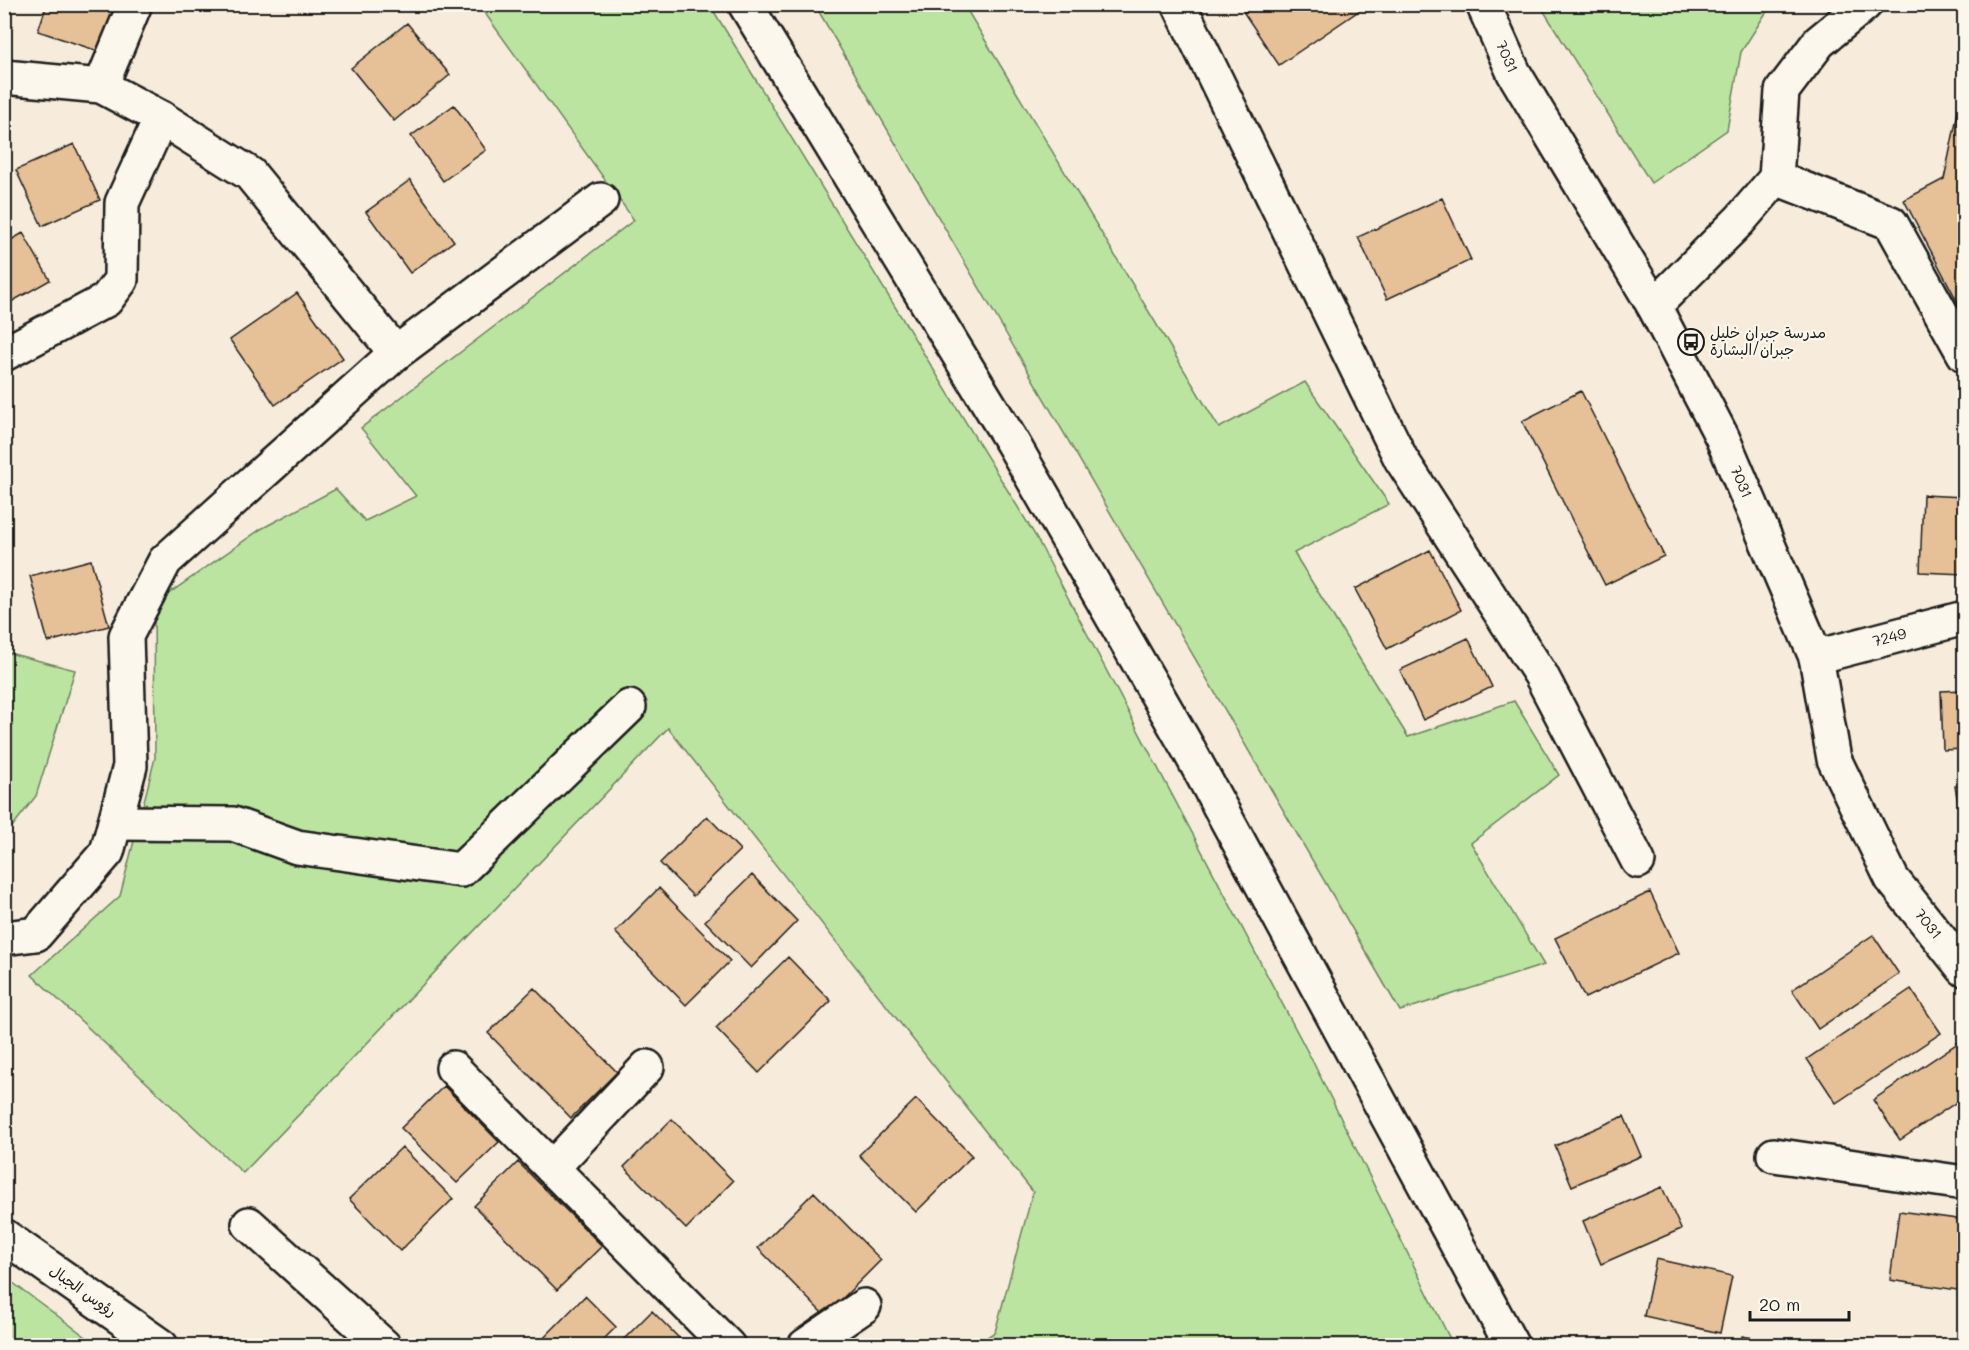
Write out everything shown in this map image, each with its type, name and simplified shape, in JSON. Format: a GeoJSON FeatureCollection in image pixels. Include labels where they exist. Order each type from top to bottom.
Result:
{"type":"FeatureCollection","features":[{"type":"Feature","properties":{"kind":"street"},"geometry":{"type":"LineString","coordinates":[[101,86],[135,4]]}},
{"type":"Feature","properties":{"kind":"street"},"geometry":{"type":"LineString","coordinates":[[745,4],[1012,442],[1177,730],[1512,1346]]}},
{"type":"Feature","properties":{"kind":"street"},"geometry":{"type":"LineString","coordinates":[[1179,4],[1401,459],[1541,675],[1638,861]]}},
{"type":"Feature","properties":{"kind":"street","name":"7031"},"geometry":{"type":"LineString","coordinates":[[1483,4],[1514,73],[1654,306],[1722,437],[1816,657],[1834,759],[1892,879],[1965,969]]}},
{"type":"Feature","properties":{"kind":"street"},"geometry":{"type":"LineString","coordinates":[[1654,306],[1740,220],[1776,178],[1782,91],[1820,42],[1865,4]]}},
{"type":"Feature","properties":{"kind":"street"},"geometry":{"type":"LineString","coordinates":[[4,77],[101,86],[161,118],[250,174],[396,353]]}},
{"type":"Feature","properties":{"kind":"street"},"geometry":{"type":"LineString","coordinates":[[4,354],[106,300],[121,280],[122,203],[161,118]]}},
{"type":"Feature","properties":{"kind":"street"},"geometry":{"type":"LineString","coordinates":[[1776,178],[1891,223],[1965,354]]}},
{"type":"Feature","properties":{"kind":"street"},"geometry":{"type":"LineString","coordinates":[[4,938],[36,934],[107,852],[130,766],[126,636],[165,561],[396,353],[602,200]]}},
{"type":"Feature","properties":{"kind":"street","name":"7249"},"geometry":{"type":"LineString","coordinates":[[1816,657],[1965,618]]}},
{"type":"Feature","properties":{"kind":"street"},"geometry":{"type":"LineString","coordinates":[[115,823],[233,824],[297,847],[461,870],[629,707]]}},
{"type":"Feature","properties":{"kind":"street"},"geometry":{"type":"LineString","coordinates":[[552,1168],[647,1067]]}},
{"type":"Feature","properties":{"kind":"street"},"geometry":{"type":"LineString","coordinates":[[453,1068],[728,1346]]}},
{"type":"Feature","properties":{"kind":"street"},"geometry":{"type":"LineString","coordinates":[[1774,1155],[1965,1183]]}},
{"type":"Feature","properties":{"kind":"street"},"geometry":{"type":"LineString","coordinates":[[249,1224],[384,1346]]}},
{"type":"Feature","properties":{"kind":"street","name":"رؤوس الجبال"},"geometry":{"type":"LineString","coordinates":[[4,1236],[161,1346]]}},
{"type":"Feature","properties":{"kind":"street"},"geometry":{"type":"LineString","coordinates":[[805,1346],[864,1306]]}},
{"type":"Feature","properties":{"kind":"green space"},"geometry":{"type":"Polygon","coordinates":[[[479,5],[710,5],[1035,535],[1313,1062],[1453,1345],[975,1345],[995,1332],[1033,1192],[668,728],[243,1173],[32,975],[120,896],[155,758],[154,604],[261,529],[336,489],[365,521],[416,496],[361,428],[634,220],[479,5]]]}},
{"type":"Feature","properties":{"kind":"green space"},"geometry":{"type":"Polygon","coordinates":[[[815,5],[964,5],[1219,428],[1305,382],[1389,504],[1294,553],[1408,737],[1514,701],[1559,775],[1471,843],[1544,965],[1400,1011],[815,5]]]}},
{"type":"Feature","properties":{"kind":"green space"},"geometry":{"type":"Polygon","coordinates":[[[1540,5],[1771,5],[1741,52],[1727,130],[1651,183],[1540,5]]]}},
{"type":"Feature","properties":{"kind":"green space"},"geometry":{"type":"Polygon","coordinates":[[[5,652],[75,670],[36,796],[5,836],[5,652]]]}},
{"type":"Feature","properties":{"kind":"green space"},"geometry":{"type":"Polygon","coordinates":[[[5,1277],[97,1345],[5,1345],[5,1277]]]}},
{"type":"Feature","properties":{"kind":"building"},"geometry":{"type":"Polygon","coordinates":[[[47,4],[119,4],[104,53],[38,31],[47,4]]]}},
{"type":"Feature","properties":{"kind":"building"},"geometry":{"type":"Polygon","coordinates":[[[1256,4],[1361,4],[1363,8],[1279,65],[1244,13],[1256,4]]]}},
{"type":"Feature","properties":{"kind":"building"},"geometry":{"type":"Polygon","coordinates":[[[407,23],[450,75],[394,121],[351,68],[407,23]]]}},
{"type":"Feature","properties":{"kind":"building"},"geometry":{"type":"Polygon","coordinates":[[[1964,83],[1963,312],[1904,200],[1944,179],[1964,83]]]}},
{"type":"Feature","properties":{"kind":"building"},"geometry":{"type":"Polygon","coordinates":[[[454,105],[486,150],[443,181],[411,136],[454,105]]]}},
{"type":"Feature","properties":{"kind":"building"},"geometry":{"type":"Polygon","coordinates":[[[74,144],[100,200],[42,226],[16,170],[74,144]]]}},
{"type":"Feature","properties":{"kind":"building"},"geometry":{"type":"Polygon","coordinates":[[[410,180],[454,241],[410,273],[366,212],[410,180]]]}},
{"type":"Feature","properties":{"kind":"building"},"geometry":{"type":"Polygon","coordinates":[[[1442,198],[1471,260],[1387,299],[1358,237],[1442,198]]]}},
{"type":"Feature","properties":{"kind":"building"},"geometry":{"type":"Polygon","coordinates":[[[23,233],[50,280],[4,306],[4,244],[23,233]]]}},
{"type":"Feature","properties":{"kind":"building"},"geometry":{"type":"Polygon","coordinates":[[[297,293],[343,358],[275,405],[230,340],[297,293]]]}},
{"type":"Feature","properties":{"kind":"building"},"geometry":{"type":"Polygon","coordinates":[[[1581,391],[1664,556],[1605,585],[1522,421],[1581,391]]]}},
{"type":"Feature","properties":{"kind":"building"},"geometry":{"type":"Polygon","coordinates":[[[1923,495],[1964,497],[1964,574],[1920,572],[1923,495]]]}},
{"type":"Feature","properties":{"kind":"building"},"geometry":{"type":"Polygon","coordinates":[[[1430,550],[1461,610],[1387,649],[1355,589],[1430,550]]]}},
{"type":"Feature","properties":{"kind":"building"},"geometry":{"type":"Polygon","coordinates":[[[91,560],[109,626],[48,642],[30,576],[91,560]]]}},
{"type":"Feature","properties":{"kind":"building"},"geometry":{"type":"Polygon","coordinates":[[[1468,638],[1492,687],[1423,720],[1400,670],[1468,638]]]}},
{"type":"Feature","properties":{"kind":"building"},"geometry":{"type":"Polygon","coordinates":[[[1964,690],[1964,749],[1943,750],[1941,691],[1964,690]]]}},
{"type":"Feature","properties":{"kind":"building"},"geometry":{"type":"Polygon","coordinates":[[[1964,784],[1964,836],[1955,786],[1964,784]]]}},
{"type":"Feature","properties":{"kind":"building"},"geometry":{"type":"Polygon","coordinates":[[[707,816],[740,850],[693,896],[660,863],[707,816]]]}},
{"type":"Feature","properties":{"kind":"building"},"geometry":{"type":"Polygon","coordinates":[[[752,875],[797,921],[751,968],[705,921],[752,875]]]}},
{"type":"Feature","properties":{"kind":"building"},"geometry":{"type":"Polygon","coordinates":[[[659,888],[730,961],[686,1005],[615,932],[659,888]]]}},
{"type":"Feature","properties":{"kind":"building"},"geometry":{"type":"Polygon","coordinates":[[[1650,892],[1679,953],[1585,998],[1555,938],[1650,892]]]}},
{"type":"Feature","properties":{"kind":"building"},"geometry":{"type":"Polygon","coordinates":[[[1873,935],[1899,974],[1818,1029],[1792,990],[1873,935]]]}},
{"type":"Feature","properties":{"kind":"building"},"geometry":{"type":"Polygon","coordinates":[[[788,957],[831,1001],[759,1073],[716,1028],[788,957]]]}},
{"type":"Feature","properties":{"kind":"building"},"geometry":{"type":"Polygon","coordinates":[[[534,988],[617,1072],[571,1118],[488,1033],[534,988]]]}},
{"type":"Feature","properties":{"kind":"building"},"geometry":{"type":"Polygon","coordinates":[[[1911,989],[1941,1033],[1836,1103],[1807,1059],[1911,989]]]}},
{"type":"Feature","properties":{"kind":"building"},"geometry":{"type":"Polygon","coordinates":[[[1964,1039],[1964,1097],[1900,1140],[1873,1100],[1964,1039]]]}},
{"type":"Feature","properties":{"kind":"building"},"geometry":{"type":"Polygon","coordinates":[[[444,1086],[499,1142],[457,1183],[401,1128],[444,1086]]]}},
{"type":"Feature","properties":{"kind":"building"},"geometry":{"type":"Polygon","coordinates":[[[916,1099],[972,1156],[916,1212],[859,1155],[916,1099]]]}},
{"type":"Feature","properties":{"kind":"building"},"geometry":{"type":"Polygon","coordinates":[[[1624,1116],[1641,1156],[1572,1186],[1555,1146],[1624,1116]]]}},
{"type":"Feature","properties":{"kind":"building"},"geometry":{"type":"Polygon","coordinates":[[[672,1119],[733,1181],[686,1229],[624,1167],[672,1119]]]}},
{"type":"Feature","properties":{"kind":"building"},"geometry":{"type":"Polygon","coordinates":[[[402,1147],[453,1199],[400,1251],[349,1199],[402,1147]]]}},
{"type":"Feature","properties":{"kind":"building"},"geometry":{"type":"Polygon","coordinates":[[[518,1162],[602,1246],[557,1290],[474,1206],[518,1162]]]}},
{"type":"Feature","properties":{"kind":"building"},"geometry":{"type":"Polygon","coordinates":[[[1662,1187],[1681,1229],[1601,1264],[1583,1221],[1662,1187]]]}},
{"type":"Feature","properties":{"kind":"building"},"geometry":{"type":"Polygon","coordinates":[[[814,1192],[881,1260],[825,1316],[758,1248],[814,1192]]]}},
{"type":"Feature","properties":{"kind":"building"},"geometry":{"type":"Polygon","coordinates":[[[1899,1211],[1964,1220],[1964,1291],[1890,1280],[1899,1211]]]}},
{"type":"Feature","properties":{"kind":"building"},"geometry":{"type":"Polygon","coordinates":[[[1656,1259],[1732,1276],[1720,1333],[1644,1316],[1656,1259]]]}},
{"type":"Feature","properties":{"kind":"building"},"geometry":{"type":"Polygon","coordinates":[[[585,1296],[616,1327],[597,1346],[536,1346],[585,1296]]]}},
{"type":"Feature","properties":{"kind":"building"},"geometry":{"type":"Polygon","coordinates":[[[652,1311],[687,1346],[617,1346],[652,1311]]]}},
{"type":"Feature","properties":{"kind":"building"},"geometry":{"type":"Polygon","coordinates":[[[1742,1336],[1800,1346],[1740,1346],[1742,1336]]]}},
{"type":"Feature","properties":{"kind":"place","name":"مدرسة جبران خليل جبران/البشارة"},"geometry":{"type":"Point","coordinates":[1691,342]}}]}
